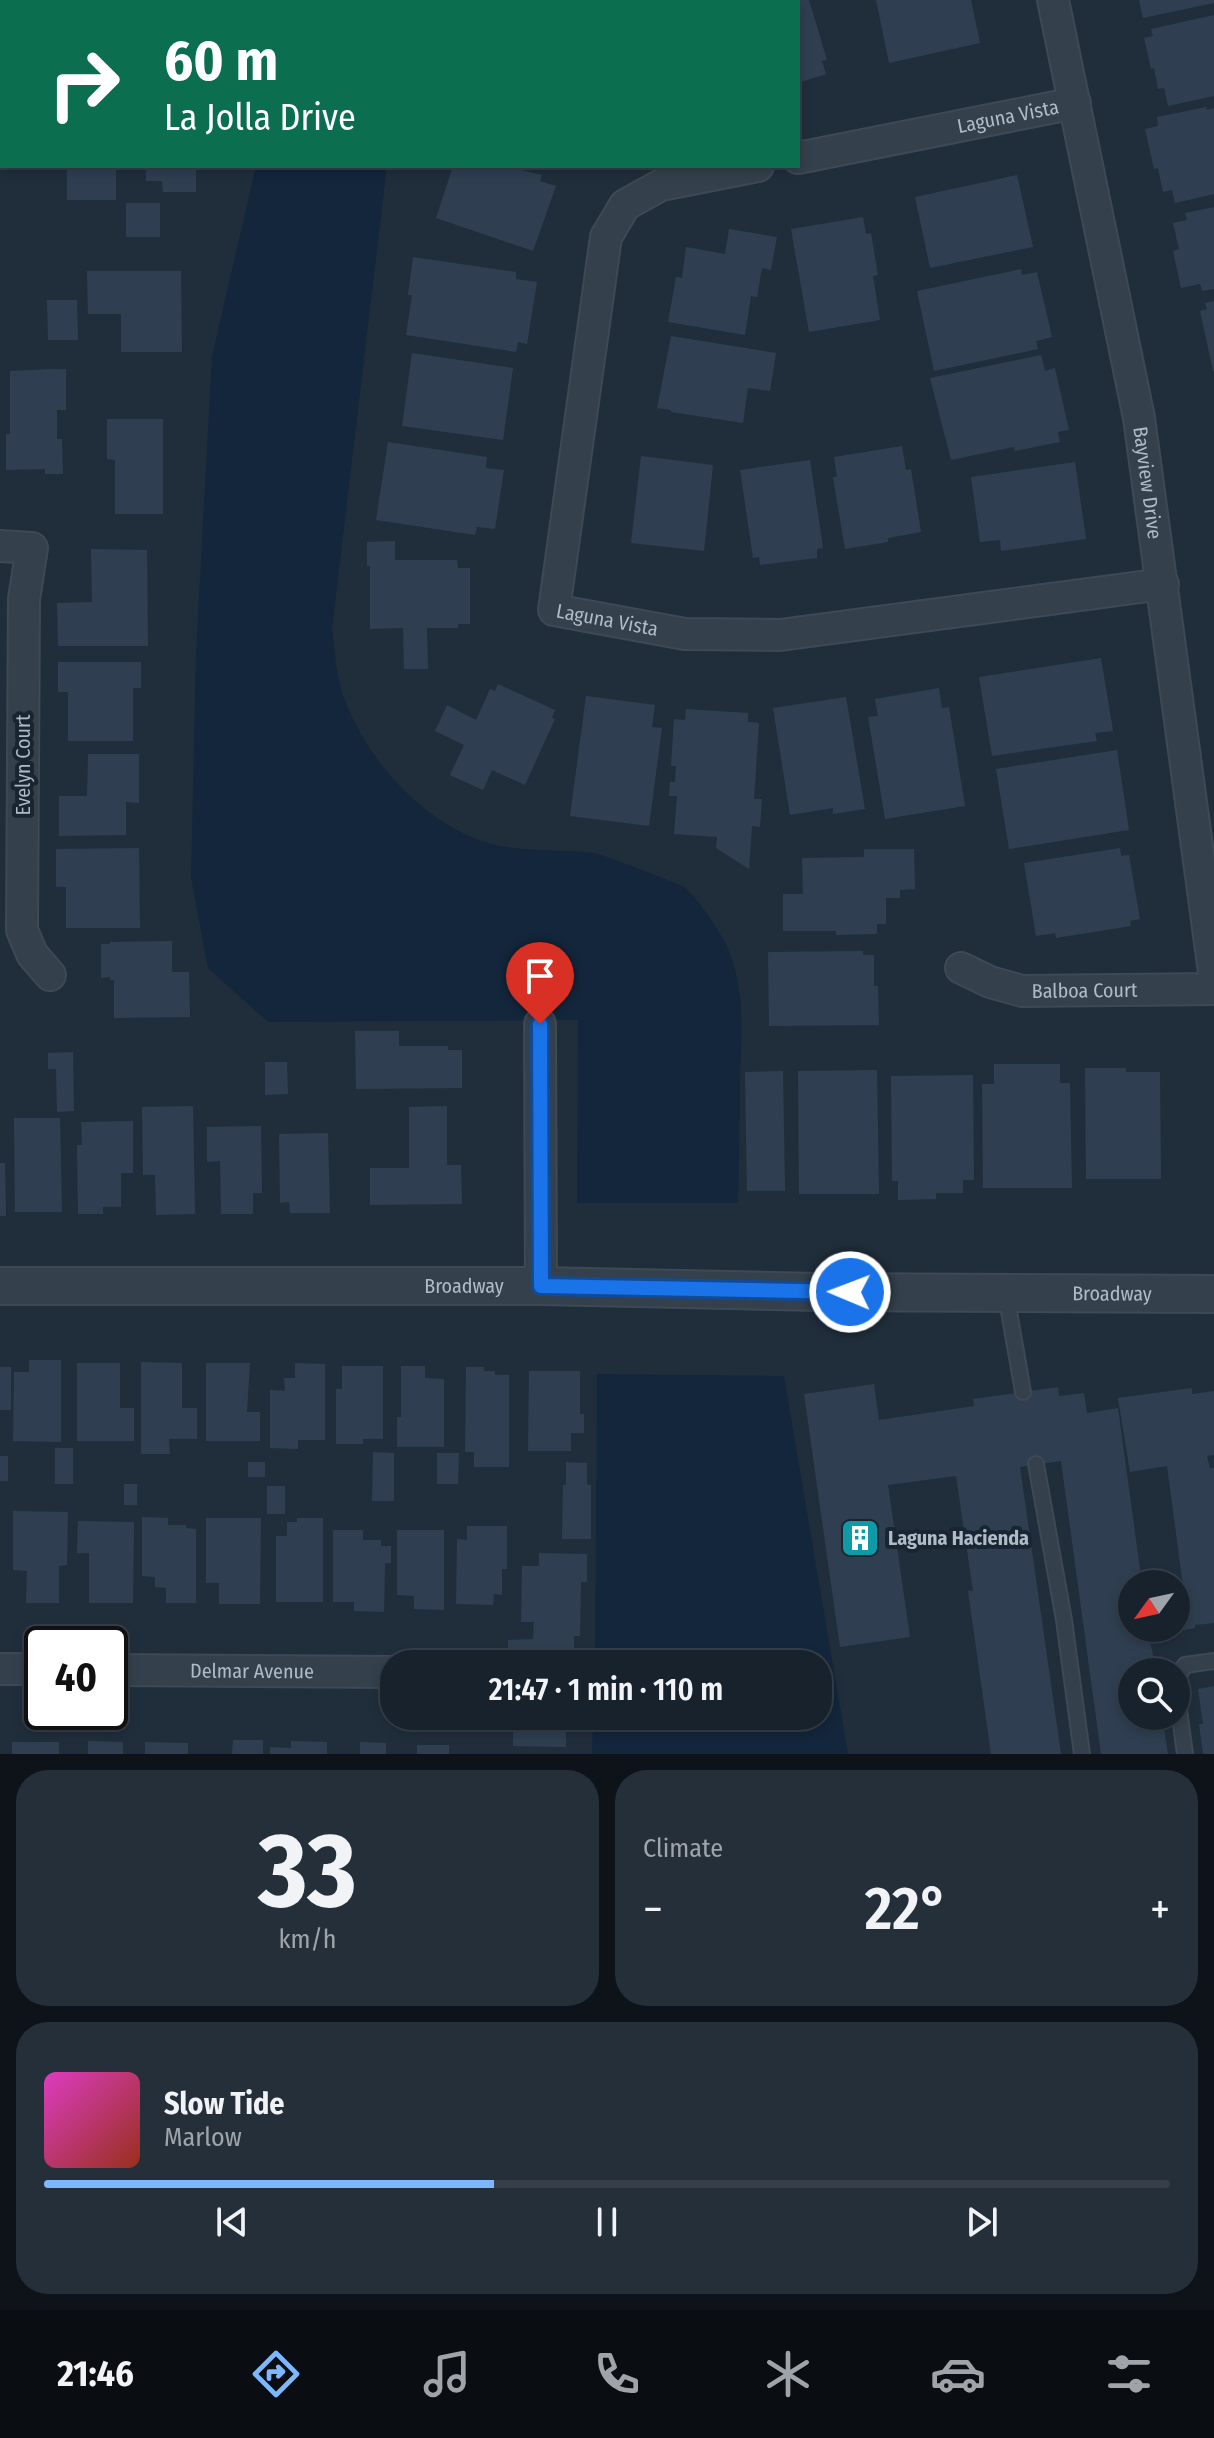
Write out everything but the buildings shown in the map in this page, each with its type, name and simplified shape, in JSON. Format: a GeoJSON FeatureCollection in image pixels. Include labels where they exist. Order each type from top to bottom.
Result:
{"type":"FeatureCollection","features":[{"type":"Feature","properties":{"kind":"street","name":"Bayview Drive"},"geometry":{"type":"LineString","coordinates":[[1053,0],[1139,418],[1214,972]]}},
{"type":"Feature","properties":{"kind":"street","name":"Laguna Vista"},"geometry":{"type":"LineString","coordinates":[[800,158],[1075,103]]}},
{"type":"Feature","properties":{"kind":"street","name":"Laguna Vista"},"geometry":{"type":"LineString","coordinates":[[748,168],[661,185],[625,205],[606,237],[554,610],[685,634],[780,635],[1163,584]]}},
{"type":"Feature","properties":{"kind":"street","name":"Evelyn Court"},"geometry":{"type":"LineString","coordinates":[[0,546],[32,548],[24,599],[22,930],[32,954],[50,975]]}},
{"type":"Feature","properties":{"kind":"street","name":"Balboa Court"},"geometry":{"type":"LineString","coordinates":[[961,968],[990,982],[1022,991],[1214,989]]}},
{"type":"Feature","properties":{"kind":"street"},"geometry":{"type":"LineString","coordinates":[[540,1024],[541,1286]]}},
{"type":"Feature","properties":{"kind":"street","name":"Broadway"},"geometry":{"type":"LineString","coordinates":[[0,1286],[541,1286],[1214,1294]]}},
{"type":"Feature","properties":{"kind":"street"},"geometry":{"type":"LineString","coordinates":[[0,1669],[24,1669]]}},
{"type":"Feature","properties":{"kind":"street","name":"Delmar Avenue"},"geometry":{"type":"LineString","coordinates":[[128,1670],[380,1672]]}},
{"type":"Feature","properties":{"kind":"lane"},"geometry":{"type":"LineString","coordinates":[[1006,1293],[1023,1392]]}},
{"type":"Feature","properties":{"kind":"lane"},"geometry":{"type":"LineString","coordinates":[[1036,1464],[1064,1620],[1082,1754]]}},
{"type":"Feature","properties":{"kind":"lane"},"geometry":{"type":"LineString","coordinates":[[1190,1664],[1214,1661]]}},
{"type":"Feature","properties":{"kind":"lane"},"geometry":{"type":"LineString","coordinates":[[1182,1730],[1185,1754]]}},
{"type":"Feature","properties":{"kind":"water"},"geometry":{"type":"Polygon","coordinates":[[[256,168],[387,168],[332,629],[341,689],[361,735],[392,777],[431,813],[452,827],[474,838],[503,846],[594,853],[684,887],[702,907],[729,951],[740,999],[738,1203],[577,1203],[578,1020],[268,1022],[208,968],[191,878],[196,652],[212,356],[256,168]]]}},
{"type":"Feature","properties":{"kind":"water"},"geometry":{"type":"Polygon","coordinates":[[[597,1374],[784,1376],[830,1650],[595,1650],[597,1374]]]}},
{"type":"Feature","properties":{"kind":"water"},"geometry":{"type":"Polygon","coordinates":[[[832,1660],[848,1754],[592,1754],[593,1730],[832,1730],[832,1660]]]}},
{"type":"Feature","properties":{"kind":"place","name":"Laguna Hacienda"},"geometry":{"type":"Point","coordinates":[860,1538]}},
{"type":"Feature","properties":{"kind":"route"},"geometry":{"type":"LineString","coordinates":[[540,1024],[541,1286],[850,1292]]}}]}
